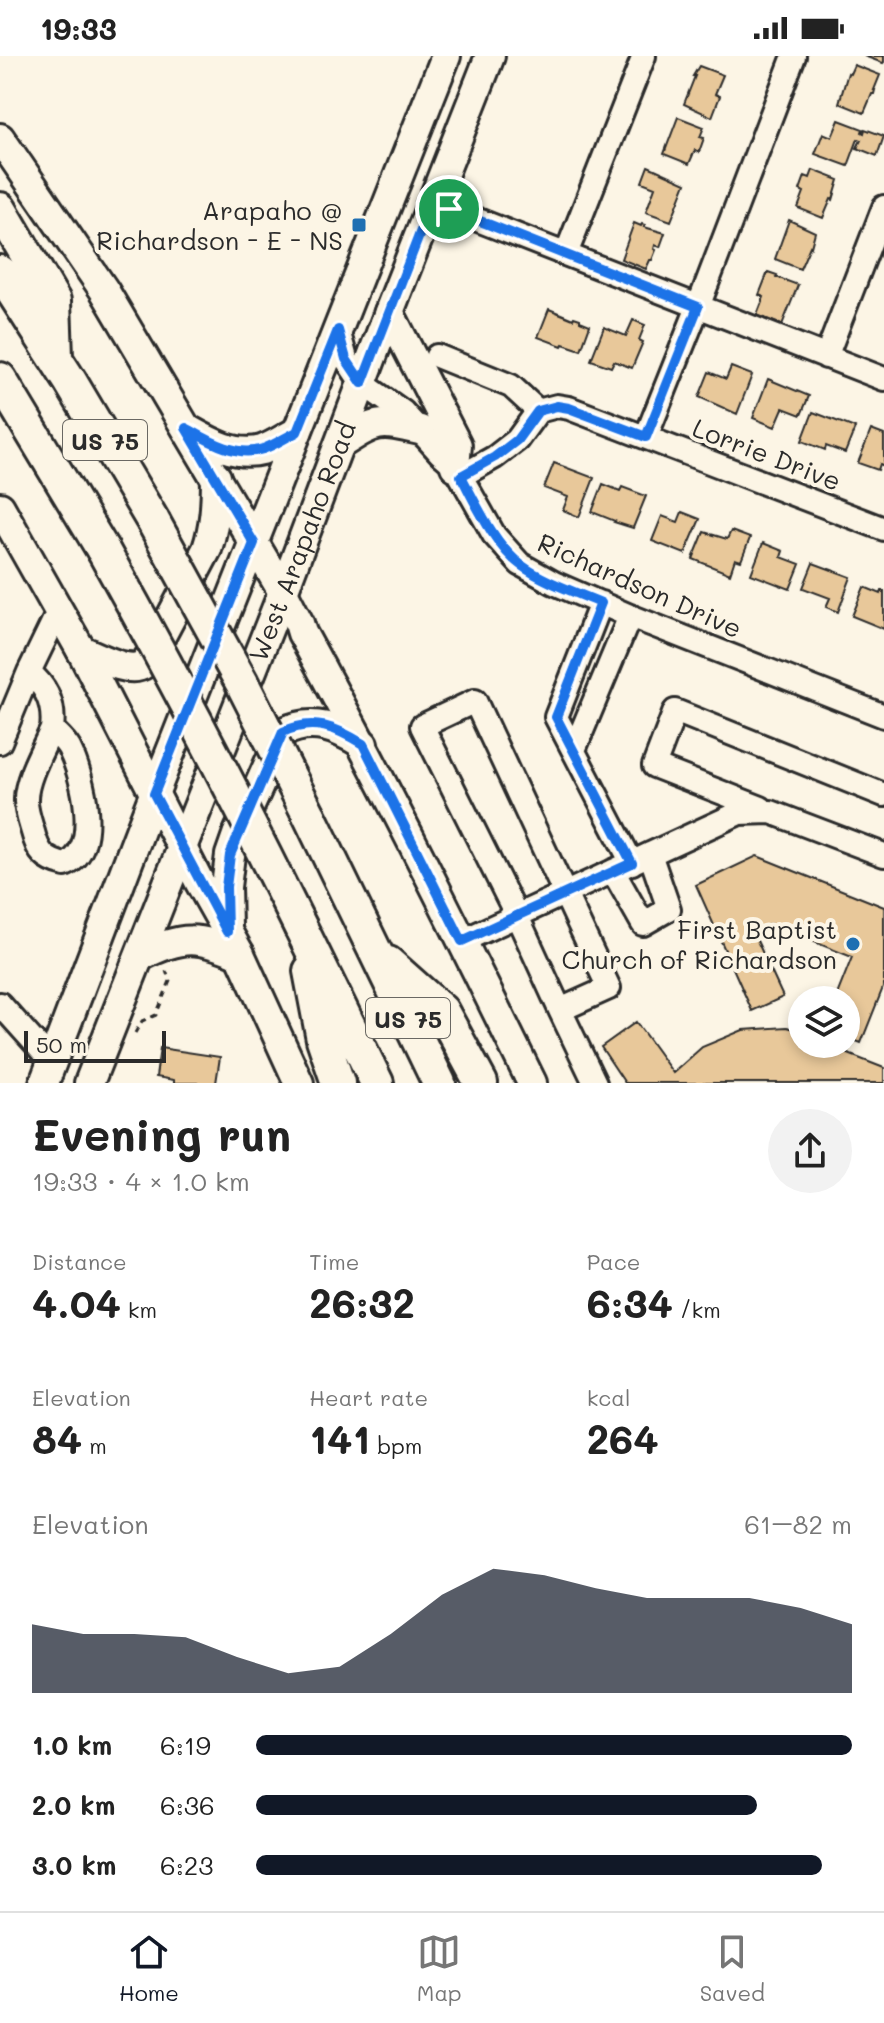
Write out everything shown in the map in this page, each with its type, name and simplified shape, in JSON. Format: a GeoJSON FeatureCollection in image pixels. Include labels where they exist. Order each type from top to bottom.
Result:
{"type":"FeatureCollection","features":[{"type":"Feature","properties":{"kind":"highway"},"geometry":{"type":"LineString","coordinates":[[0,209],[54,301],[56,360]]}},
{"type":"Feature","properties":{"kind":"highway","name":"US 75"},"geometry":{"type":"LineString","coordinates":[[0,272],[153,521],[242,683],[439,1083]]}},
{"type":"Feature","properties":{"kind":"highway","name":"US 75"},"geometry":{"type":"LineString","coordinates":[[0,379],[103,550],[172,673],[247,817],[377,1083]]}},
{"type":"Feature","properties":{"kind":"highway"},"geometry":{"type":"LineString","coordinates":[[301,928],[323,1039],[338,1083]]}},
{"type":"Feature","properties":{"kind":"highway"},"geometry":{"type":"LineString","coordinates":[[377,953],[442,1011],[481,1083]]}},
{"type":"Feature","properties":{"kind":"main road","name":"West Arapaho Road"},"geometry":{"type":"LineString","coordinates":[[48,1072],[154,794],[446,56]]}},
{"type":"Feature","properties":{"kind":"main road","name":"West Arapaho Road"},"geometry":{"type":"LineString","coordinates":[[89,1083],[153,961],[183,849],[490,56]]}},
{"type":"Feature","properties":{"kind":"main road"},"geometry":{"type":"LineString","coordinates":[[0,138],[104,290],[283,592],[363,744],[532,1083]]}},
{"type":"Feature","properties":{"kind":"main road"},"geometry":{"type":"LineString","coordinates":[[389,312],[457,445],[458,471]]}},
{"type":"Feature","properties":{"kind":"main road"},"geometry":{"type":"LineString","coordinates":[[339,445],[379,423],[420,430]]}},
{"type":"Feature","properties":{"kind":"main road"},"geometry":{"type":"LineString","coordinates":[[186,428],[214,444],[236,451],[261,450],[297,432]]}},
{"type":"Feature","properties":{"kind":"main road"},"geometry":{"type":"LineString","coordinates":[[81,650],[124,667],[143,665],[207,549],[216,509],[216,477]]}},
{"type":"Feature","properties":{"kind":"main road"},"geometry":{"type":"LineString","coordinates":[[0,507],[81,650],[234,943],[299,1083]]}},
{"type":"Feature","properties":{"kind":"main road"},"geometry":{"type":"LineString","coordinates":[[234,943],[226,887],[230,855],[283,732],[293,727],[316,724],[342,731],[363,744]]}},
{"type":"Feature","properties":{"kind":"main road"},"geometry":{"type":"LineString","coordinates":[[153,961],[167,943],[189,939],[234,943]]}},
{"type":"Feature","properties":{"kind":"street"},"geometry":{"type":"LineString","coordinates":[[566,254],[644,56]]}},
{"type":"Feature","properties":{"kind":"street"},"geometry":{"type":"LineString","coordinates":[[646,437],[794,56]]}},
{"type":"Feature","properties":{"kind":"street"},"geometry":{"type":"LineString","coordinates":[[432,202],[884,379]]}},
{"type":"Feature","properties":{"kind":"street"},"geometry":{"type":"LineString","coordinates":[[826,357],[884,207]]}},
{"type":"Feature","properties":{"kind":"street","name":"Richardson Drive"},"geometry":{"type":"LineString","coordinates":[[338,330],[346,359],[362,383],[403,412],[458,471],[494,535],[520,564],[554,583],[630,616],[884,716]]}},
{"type":"Feature","properties":{"kind":"street"},"geometry":{"type":"LineString","coordinates":[[437,356],[511,386],[538,411],[517,440],[495,457],[458,471]]}},
{"type":"Feature","properties":{"kind":"street","name":"Lorrie Drive"},"geometry":{"type":"LineString","coordinates":[[538,411],[557,406],[569,408],[884,529]]}},
{"type":"Feature","properties":{"kind":"street"},"geometry":{"type":"LineString","coordinates":[[601,603],[556,717],[632,863]]}},
{"type":"Feature","properties":{"kind":"street"},"geometry":{"type":"LineString","coordinates":[[0,742],[59,610]]}},
{"type":"Feature","properties":{"kind":"street"},"geometry":{"type":"LineString","coordinates":[[574,750],[630,616]]}},
{"type":"Feature","properties":{"kind":"street"},"geometry":{"type":"LineString","coordinates":[[29,672],[43,684],[53,720],[25,799],[41,852],[46,859],[65,865],[78,857],[86,838],[84,791],[81,774],[67,744],[52,729]]}},
{"type":"Feature","properties":{"kind":"street"},"geometry":{"type":"LineString","coordinates":[[560,1010],[609,988],[475,701],[422,726],[517,916],[560,1010],[595,1083]]}},
{"type":"Feature","properties":{"kind":"street"},"geometry":{"type":"LineString","coordinates":[[884,795],[675,711],[654,766],[884,855]]}},
{"type":"Feature","properties":{"kind":"street"},"geometry":{"type":"LineString","coordinates":[[462,941],[739,813],[771,812]]}},
{"type":"Feature","properties":{"kind":"street"},"geometry":{"type":"LineString","coordinates":[[0,1004],[48,1072]]}},
{"type":"Feature","properties":{"kind":"path"},"geometry":{"type":"LineString","coordinates":[[135,1034],[142,1021],[156,1015],[170,981],[153,961]]}},
{"type":"Feature","properties":{"kind":"building"},"geometry":{"type":"Polygon","coordinates":[[[864,56],[884,56],[884,62],[883,63],[864,56]]]}},
{"type":"Feature","properties":{"kind":"building"},"geometry":{"type":"Polygon","coordinates":[[[854,65],[880,75],[864,113],[839,103],[848,73],[854,65]]]}},
{"type":"Feature","properties":{"kind":"building"},"geometry":{"type":"Polygon","coordinates":[[[699,66],[723,75],[715,94],[720,96],[712,117],[684,104],[699,66]]]}},
{"type":"Feature","properties":{"kind":"building"},"geometry":{"type":"Polygon","coordinates":[[[678,117],[704,127],[699,152],[695,150],[689,164],[664,154],[678,117]]]}},
{"type":"Feature","properties":{"kind":"building"},"geometry":{"type":"Polygon","coordinates":[[[839,120],[863,129],[864,133],[865,129],[884,136],[877,156],[857,148],[861,140],[858,139],[848,166],[815,154],[823,133],[832,137],[839,120]]]}},
{"type":"Feature","properties":{"kind":"building"},"geometry":{"type":"Polygon","coordinates":[[[648,166],[686,183],[671,221],[646,212],[655,187],[642,182],[648,166]]]}},
{"type":"Feature","properties":{"kind":"building"},"geometry":{"type":"Polygon","coordinates":[[[813,170],[839,180],[823,218],[798,208],[804,192],[800,190],[805,176],[810,178],[813,170]]]}},
{"type":"Feature","properties":{"kind":"building"},"geometry":{"type":"Polygon","coordinates":[[[789,220],[815,232],[800,269],[775,259],[789,220]]]}},
{"type":"Feature","properties":{"kind":"building"},"geometry":{"type":"Polygon","coordinates":[[[634,223],[665,233],[660,247],[655,245],[656,250],[646,269],[621,259],[634,223]]]}},
{"type":"Feature","properties":{"kind":"building"},"geometry":{"type":"Polygon","coordinates":[[[768,272],[798,285],[782,325],[757,315],[764,297],[759,295],[768,272]]]}},
{"type":"Feature","properties":{"kind":"building"},"geometry":{"type":"Polygon","coordinates":[[[549,309],[590,325],[581,350],[538,337],[549,309]]]}},
{"type":"Feature","properties":{"kind":"building"},"geometry":{"type":"Polygon","coordinates":[[[633,320],[645,325],[639,340],[643,342],[632,368],[614,361],[611,367],[591,360],[604,327],[626,336],[633,320]]]}},
{"type":"Feature","properties":{"kind":"building"},"geometry":{"type":"Polygon","coordinates":[[[731,367],[752,375],[737,414],[699,397],[709,372],[726,379],[731,367]]]}},
{"type":"Feature","properties":{"kind":"building"},"geometry":{"type":"Polygon","coordinates":[[[768,379],[809,396],[801,415],[783,408],[775,427],[753,418],[768,379]]]}},
{"type":"Feature","properties":{"kind":"building"},"geometry":{"type":"Polygon","coordinates":[[[813,412],[855,428],[845,453],[826,446],[825,450],[802,441],[813,412]]]}},
{"type":"Feature","properties":{"kind":"building"},"geometry":{"type":"Polygon","coordinates":[[[871,430],[884,435],[884,466],[880,464],[878,470],[858,463],[871,430]]]}},
{"type":"Feature","properties":{"kind":"building"},"geometry":{"type":"Polygon","coordinates":[[[554,463],[594,478],[579,517],[563,510],[568,497],[544,488],[554,463]]]}},
{"type":"Feature","properties":{"kind":"building"},"geometry":{"type":"Polygon","coordinates":[[[603,484],[646,496],[633,528],[592,512],[603,484]]]}},
{"type":"Feature","properties":{"kind":"building"},"geometry":{"type":"Polygon","coordinates":[[[682,512],[700,519],[685,554],[652,541],[662,516],[678,522],[682,512]]]}},
{"type":"Feature","properties":{"kind":"building"},"geometry":{"type":"Polygon","coordinates":[[[731,531],[750,538],[741,561],[735,559],[730,574],[693,559],[704,532],[727,539],[731,531]]]}},
{"type":"Feature","properties":{"kind":"building"},"geometry":{"type":"Polygon","coordinates":[[[763,543],[783,551],[781,557],[800,564],[790,589],[751,574],[763,543]]]}},
{"type":"Feature","properties":{"kind":"building"},"geometry":{"type":"Polygon","coordinates":[[[813,563],[851,577],[838,612],[826,607],[830,598],[803,588],[813,563]]]}},
{"type":"Feature","properties":{"kind":"building"},"geometry":{"type":"Polygon","coordinates":[[[864,587],[881,594],[884,591],[884,629],[852,616],[864,587]]]}},
{"type":"Feature","properties":{"kind":"building","name":"First Baptist Church of Richardson"},"geometry":{"type":"Polygon","coordinates":[[[757,856],[884,907],[884,985],[861,1043],[860,986],[841,986],[852,957],[770,924],[753,932],[783,997],[752,1011],[696,885],[757,856]]]}},
{"type":"Feature","properties":{"kind":"building","name":"First Baptist Church of Richardson"},"geometry":{"type":"Polygon","coordinates":[[[636,1022],[673,1073],[702,1047],[743,1030],[787,1027],[788,1058],[858,1058],[884,1068],[884,1083],[625,1083],[601,1047],[636,1022]]]}},
{"type":"Feature","properties":{"kind":"building"},"geometry":{"type":"Polygon","coordinates":[[[160,1048],[220,1057],[216,1083],[174,1083],[174,1080],[156,1077],[160,1048]]]}},
{"type":"Feature","properties":{"kind":"place","name":"Arapaho @ Richardson - E - NS"},"geometry":{"type":"Point","coordinates":[359,225]}},
{"type":"Feature","properties":{"kind":"place","name":"First Baptist Church of Richardson"},"geometry":{"type":"Point","coordinates":[853,944]}},
{"type":"Feature","properties":{"kind":"route"},"geometry":{"type":"LineString","coordinates":[[432,202],[449,209],[698,307],[646,437],[557,406],[538,411],[517,440],[495,457],[461,476],[494,535],[520,564],[601,603],[556,717],[632,863],[462,941],[363,744],[327,726],[303,725],[283,732],[237,835],[227,876],[227,932],[154,794],[254,543],[186,428],[214,444],[236,451],[261,450],[297,432],[338,330],[346,359],[362,383],[432,202]]}}]}
